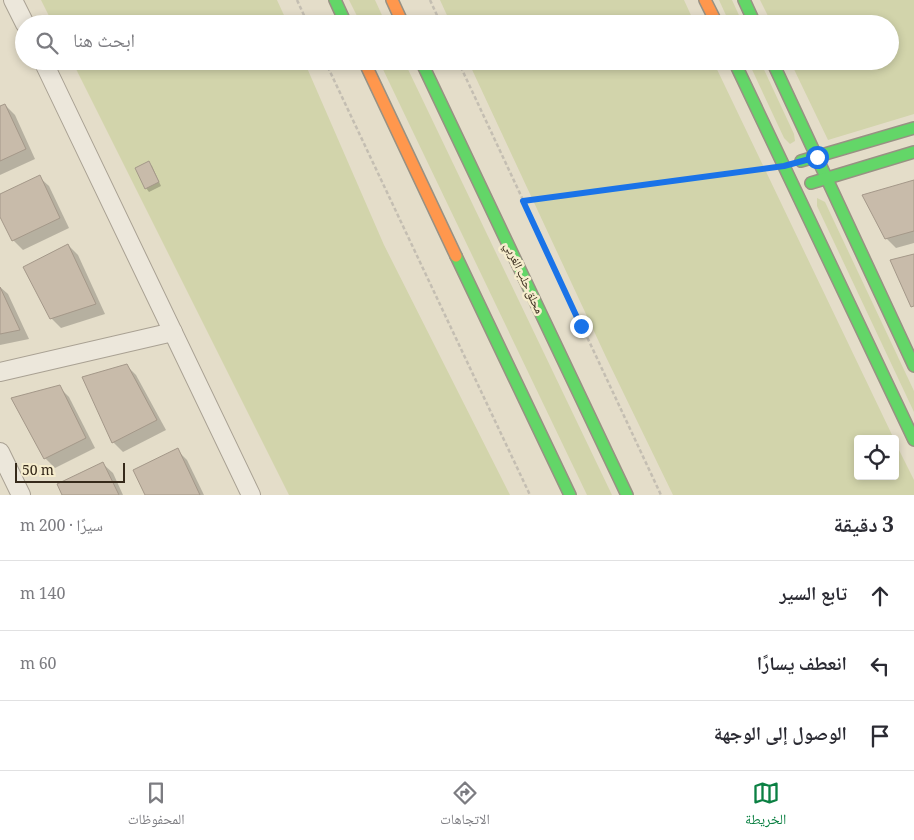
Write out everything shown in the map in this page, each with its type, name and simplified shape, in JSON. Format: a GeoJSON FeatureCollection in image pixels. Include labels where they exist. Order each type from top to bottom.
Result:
{"type":"FeatureCollection","features":[{"type":"Feature","properties":{"kind":"main road"},"geometry":{"type":"LineString","coordinates":[[335,0],[342,15]]}},
{"type":"Feature","properties":{"kind":"main road"},"geometry":{"type":"LineString","coordinates":[[392,0],[399,15]]}},
{"type":"Feature","properties":{"kind":"main road"},"geometry":{"type":"LineString","coordinates":[[705,0],[712,15]]}},
{"type":"Feature","properties":{"kind":"main road"},"geometry":{"type":"LineString","coordinates":[[744,0],[751,15]]}},
{"type":"Feature","properties":{"kind":"main road"},"geometry":{"type":"LineString","coordinates":[[368,70],[570,495]]}},
{"type":"Feature","properties":{"kind":"main road","name":"محلق حلب الغربي"},"geometry":{"type":"LineString","coordinates":[[425,70],[627,495]]}},
{"type":"Feature","properties":{"kind":"main road"},"geometry":{"type":"LineString","coordinates":[[738,70],[913,438]]}},
{"type":"Feature","properties":{"kind":"main road"},"geometry":{"type":"LineString","coordinates":[[776,70],[827,178],[908,338],[914,366]]}},
{"type":"Feature","properties":{"kind":"main road"},"geometry":{"type":"LineString","coordinates":[[784,166],[914,128]]}},
{"type":"Feature","properties":{"kind":"main road"},"geometry":{"type":"LineString","coordinates":[[794,187],[914,152]]}},
{"type":"Feature","properties":{"kind":"street"},"geometry":{"type":"LineString","coordinates":[[13,0],[20,15]]}},
{"type":"Feature","properties":{"kind":"street"},"geometry":{"type":"LineString","coordinates":[[47,70],[251,495]]}},
{"type":"Feature","properties":{"kind":"street"},"geometry":{"type":"LineString","coordinates":[[0,372],[173,332]]}},
{"type":"Feature","properties":{"kind":"street"},"geometry":{"type":"LineString","coordinates":[[0,452],[21,495]]}},
{"type":"Feature","properties":{"kind":"path"},"geometry":{"type":"LineString","coordinates":[[297,0],[304,15]]}},
{"type":"Feature","properties":{"kind":"path"},"geometry":{"type":"LineString","coordinates":[[430,0],[437,15]]}},
{"type":"Feature","properties":{"kind":"path"},"geometry":{"type":"LineString","coordinates":[[329,70],[530,495]]}},
{"type":"Feature","properties":{"kind":"path"},"geometry":{"type":"LineString","coordinates":[[462,70],[661,495]]}},
{"type":"Feature","properties":{"kind":"path"},"geometry":{"type":"LineString","coordinates":[[523,201],[784,166]]}},
{"type":"Feature","properties":{"kind":"green space"},"geometry":{"type":"Polygon","coordinates":[[[41,0],[277,0],[284,15],[48,15],[41,0]]]}},
{"type":"Feature","properties":{"kind":"green space"},"geometry":{"type":"Polygon","coordinates":[[[349,0],[375,0],[382,15],[356,15],[349,0]]]}},
{"type":"Feature","properties":{"kind":"green space"},"geometry":{"type":"Polygon","coordinates":[[[440,0],[684,0],[691,15],[447,15],[440,0]]]}},
{"type":"Feature","properties":{"kind":"green space"},"geometry":{"type":"Polygon","coordinates":[[[719,0],[732,0],[739,15],[726,15],[719,0]]]}},
{"type":"Feature","properties":{"kind":"green space"},"geometry":{"type":"Polygon","coordinates":[[[760,0],[914,0],[914,114],[828,140],[794,70],[899,70],[899,15],[768,15],[760,0]]]}},
{"type":"Feature","properties":{"kind":"green space"},"geometry":{"type":"Polygon","coordinates":[[[76,70],[308,70],[384,245],[510,495],[289,495],[76,70]]]}},
{"type":"Feature","properties":{"kind":"green space"},"geometry":{"type":"Polygon","coordinates":[[[383,70],[408,70],[612,495],[587,495],[383,70]]]}},
{"type":"Feature","properties":{"kind":"green space"},"geometry":{"type":"Polygon","coordinates":[[[472,70],[717,70],[892,435],[854,435],[854,480],[899,480],[899,450],[914,480],[914,495],[673,495],[606,357],[472,70]]]}},
{"type":"Feature","properties":{"kind":"green space"},"geometry":{"type":"Polygon","coordinates":[[[752,70],[764,70],[794,134],[795,141],[790,144],[784,138],[752,70]]]}},
{"type":"Feature","properties":{"kind":"green space"},"geometry":{"type":"Polygon","coordinates":[[[817,198],[825,202],[914,391],[914,412],[817,206],[817,198]]]}},
{"type":"Feature","properties":{"kind":"building"},"geometry":{"type":"Polygon","coordinates":[[[5,104],[26,149],[0,161],[0,106],[5,104]]]}},
{"type":"Feature","properties":{"kind":"building"},"geometry":{"type":"Polygon","coordinates":[[[149,161],[159,182],[145,189],[135,168],[149,161]]]}},
{"type":"Feature","properties":{"kind":"building"},"geometry":{"type":"Polygon","coordinates":[[[40,175],[60,218],[12,241],[0,217],[0,194],[40,175]]]}},
{"type":"Feature","properties":{"kind":"building"},"geometry":{"type":"Polygon","coordinates":[[[914,180],[914,231],[885,239],[862,195],[914,180]]]}},
{"type":"Feature","properties":{"kind":"building"},"geometry":{"type":"Polygon","coordinates":[[[68,244],[96,304],[50,319],[23,267],[68,244]]]}},
{"type":"Feature","properties":{"kind":"building"},"geometry":{"type":"Polygon","coordinates":[[[914,254],[914,306],[911,307],[890,260],[914,254]]]}},
{"type":"Feature","properties":{"kind":"building"},"geometry":{"type":"Polygon","coordinates":[[[0,287],[20,330],[0,334],[0,287]]]}},
{"type":"Feature","properties":{"kind":"building"},"geometry":{"type":"Polygon","coordinates":[[[127,364],[157,420],[112,443],[82,377],[127,364]]]}},
{"type":"Feature","properties":{"kind":"building"},"geometry":{"type":"Polygon","coordinates":[[[60,385],[86,438],[44,459],[11,398],[60,385]]]}},
{"type":"Feature","properties":{"kind":"building"},"geometry":{"type":"Polygon","coordinates":[[[178,448],[200,495],[145,495],[133,470],[178,448]]]}},
{"type":"Feature","properties":{"kind":"building"},"geometry":{"type":"Polygon","coordinates":[[[103,462],[119,495],[62,495],[57,484],[103,462]]]}},
{"type":"Feature","properties":{"kind":"traffic: fast"},"geometry":{"type":"LineString","coordinates":[[335,0],[342,15]]}},
{"type":"Feature","properties":{"kind":"traffic: fast"},"geometry":{"type":"LineString","coordinates":[[744,0],[751,15]]}},
{"type":"Feature","properties":{"kind":"traffic: fast"},"geometry":{"type":"LineString","coordinates":[[425,70],[627,495]]}},
{"type":"Feature","properties":{"kind":"traffic: fast"},"geometry":{"type":"LineString","coordinates":[[738,70],[914,440]]}},
{"type":"Feature","properties":{"kind":"traffic: fast"},"geometry":{"type":"LineString","coordinates":[[776,70],[914,366]]}},
{"type":"Feature","properties":{"kind":"traffic: fast"},"geometry":{"type":"LineString","coordinates":[[801,161],[914,128]]}},
{"type":"Feature","properties":{"kind":"traffic: fast"},"geometry":{"type":"LineString","coordinates":[[811,183],[914,152]]}},
{"type":"Feature","properties":{"kind":"traffic: fast"},"geometry":{"type":"LineString","coordinates":[[456,256],[570,495]]}},
{"type":"Feature","properties":{"kind":"traffic: slow"},"geometry":{"type":"LineString","coordinates":[[392,0],[399,15]]}},
{"type":"Feature","properties":{"kind":"traffic: slow"},"geometry":{"type":"LineString","coordinates":[[705,0],[712,15]]}},
{"type":"Feature","properties":{"kind":"traffic: slow"},"geometry":{"type":"LineString","coordinates":[[368,70],[456,256]]}},
{"type":"Feature","properties":{"kind":"route"},"geometry":{"type":"LineString","coordinates":[[581,326],[523,201],[784,166],[817,157]]}}]}
